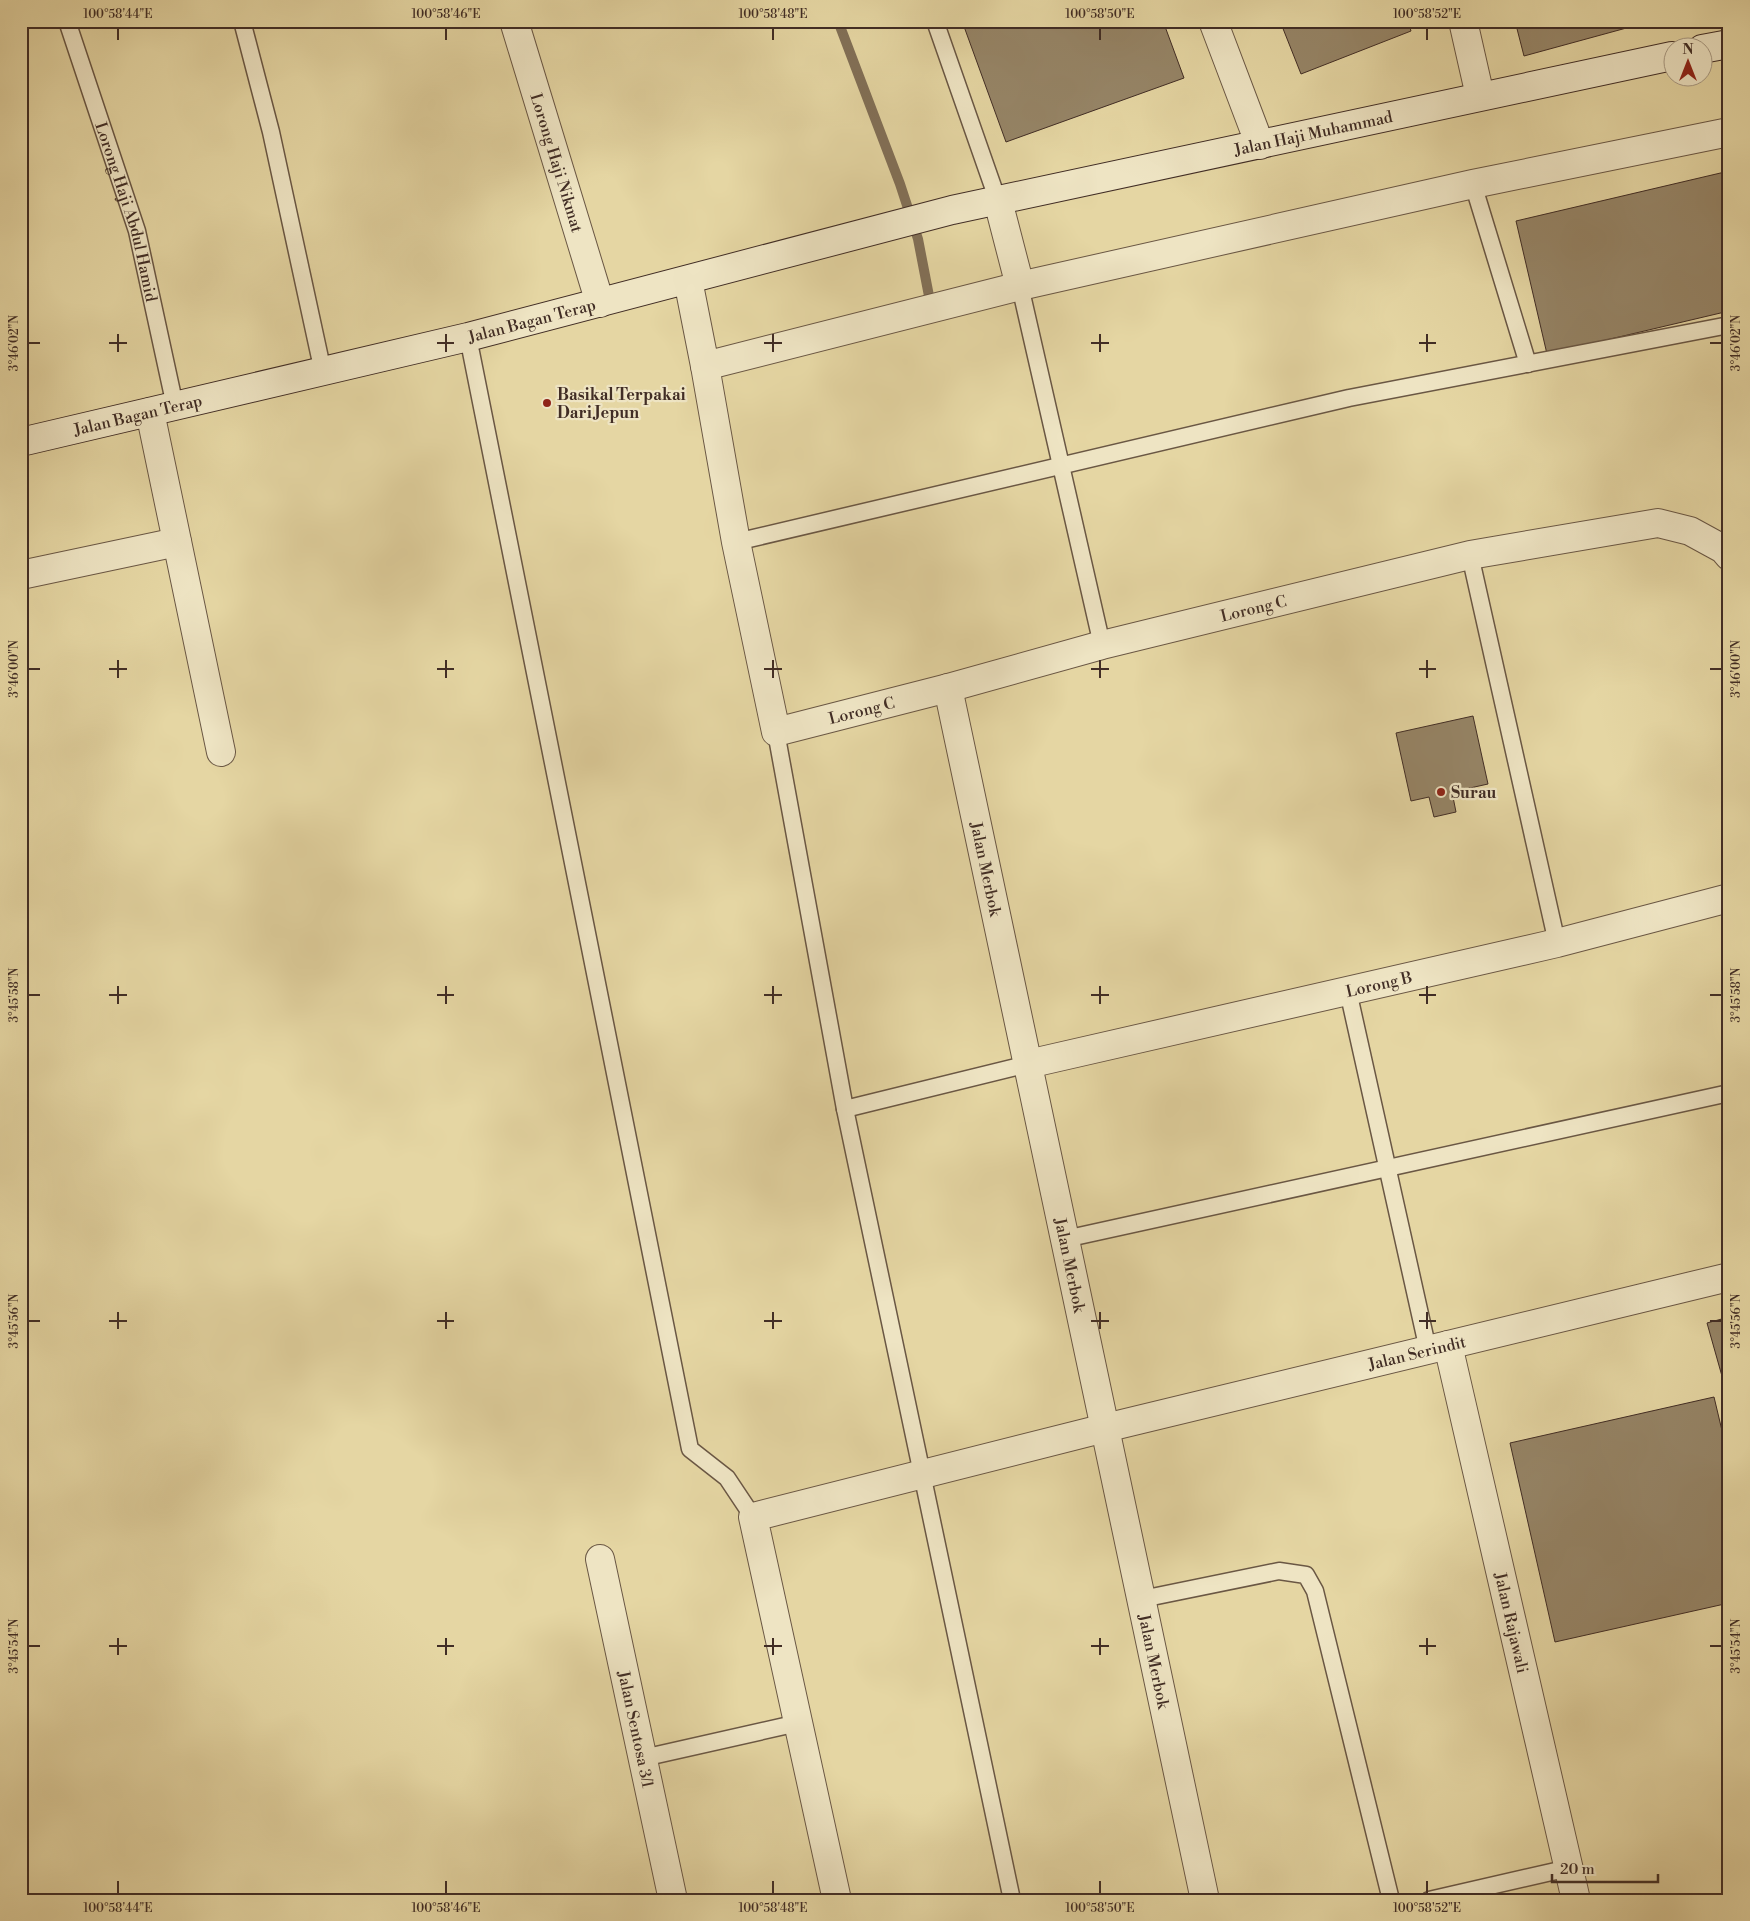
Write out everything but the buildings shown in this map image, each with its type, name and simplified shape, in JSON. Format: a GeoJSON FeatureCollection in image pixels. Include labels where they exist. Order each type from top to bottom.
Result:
{"type":"FeatureCollection","features":[{"type":"Feature","properties":{"kind":"street","name":"Lorong Haji Nikmat"},"geometry":{"type":"LineString","coordinates":[[514,21],[600,304]]}},
{"type":"Feature","properties":{"kind":"street"},"geometry":{"type":"LineString","coordinates":[[1213,21],[1260,144]]}},
{"type":"Feature","properties":{"kind":"street"},"geometry":{"type":"LineString","coordinates":[[1463,21],[1480,96]]}},
{"type":"Feature","properties":{"kind":"street"},"geometry":{"type":"LineString","coordinates":[[1712,47],[1729,44]]}},
{"type":"Feature","properties":{"kind":"street","name":"Jalan Haji Muhammad"},"geometry":{"type":"LineString","coordinates":[[952,210],[1662,58]]}},
{"type":"Feature","properties":{"kind":"street"},"geometry":{"type":"LineString","coordinates":[[705,366],[1020,286],[1473,184],[1729,132]]}},
{"type":"Feature","properties":{"kind":"street"},"geometry":{"type":"LineString","coordinates":[[998,201],[1020,286]]}},
{"type":"Feature","properties":{"kind":"street","name":"Jalan Bagan Terap"},"geometry":{"type":"LineString","coordinates":[[21,442],[468,337],[600,304],[952,210]]}},
{"type":"Feature","properties":{"kind":"street"},"geometry":{"type":"LineString","coordinates":[[688,280],[736,542],[776,732]]}},
{"type":"Feature","properties":{"kind":"street"},"geometry":{"type":"LineString","coordinates":[[162,409],[177,542],[221,752]]}},
{"type":"Feature","properties":{"kind":"street","name":"Lorong C"},"geometry":{"type":"LineString","coordinates":[[776,732],[948,688],[1102,645],[1470,555],[1658,523],[1690,531],[1723,549],[1729,556]]}},
{"type":"Feature","properties":{"kind":"street"},"geometry":{"type":"LineString","coordinates":[[21,575],[177,542]]}},
{"type":"Feature","properties":{"kind":"street","name":"Jalan Merbok"},"geometry":{"type":"LineString","coordinates":[[948,688],[1205,1900]]}},
{"type":"Feature","properties":{"kind":"street","name":"Lorong B"},"geometry":{"type":"LineString","coordinates":[[1028,1064],[1557,943],[1729,898]]}},
{"type":"Feature","properties":{"kind":"street","name":"Jalan Serindit"},"geometry":{"type":"LineString","coordinates":[[753,1517],[1105,1428],[1729,1277]]}},
{"type":"Feature","properties":{"kind":"street","name":"Jalan Rajawali"},"geometry":{"type":"LineString","coordinates":[[1438,1348],[1576,1900]]}},
{"type":"Feature","properties":{"kind":"street"},"geometry":{"type":"LineString","coordinates":[[753,1517],[837,1900]]}},
{"type":"Feature","properties":{"kind":"street","name":"Jalan Sentosa 3/1"},"geometry":{"type":"LineString","coordinates":[[600,1559],[673,1900]]}},
{"type":"Feature","properties":{"kind":"lane","name":"Lorong Haji Abdul Hamid"},"geometry":{"type":"LineString","coordinates":[[67,21],[137,231],[162,409]]}},
{"type":"Feature","properties":{"kind":"lane"},"geometry":{"type":"LineString","coordinates":[[242,21],[272,132],[323,372]]}},
{"type":"Feature","properties":{"kind":"lane"},"geometry":{"type":"LineString","coordinates":[[935,21],[998,201]]}},
{"type":"Feature","properties":{"kind":"lane"},"geometry":{"type":"LineString","coordinates":[[1473,184],[1528,364]]}},
{"type":"Feature","properties":{"kind":"lane"},"geometry":{"type":"LineString","coordinates":[[1020,286],[1102,645]]}},
{"type":"Feature","properties":{"kind":"lane"},"geometry":{"type":"LineString","coordinates":[[736,542],[1350,398],[1729,325]]}},
{"type":"Feature","properties":{"kind":"lane"},"geometry":{"type":"LineString","coordinates":[[468,337],[690,1449],[727,1478],[753,1517]]}},
{"type":"Feature","properties":{"kind":"lane"},"geometry":{"type":"LineString","coordinates":[[1470,555],[1557,943]]}},
{"type":"Feature","properties":{"kind":"lane"},"geometry":{"type":"LineString","coordinates":[[776,732],[845,1109],[1012,1900]]}},
{"type":"Feature","properties":{"kind":"lane"},"geometry":{"type":"LineString","coordinates":[[1348,991],[1388,1168],[1438,1348]]}},
{"type":"Feature","properties":{"kind":"lane"},"geometry":{"type":"LineString","coordinates":[[845,1109],[1028,1064]]}},
{"type":"Feature","properties":{"kind":"lane"},"geometry":{"type":"LineString","coordinates":[[1065,1239],[1729,1093]]}},
{"type":"Feature","properties":{"kind":"lane"},"geometry":{"type":"LineString","coordinates":[[1142,1600],[1279,1571],[1306,1575],[1315,1591],[1391,1900]]}},
{"type":"Feature","properties":{"kind":"lane"},"geometry":{"type":"LineString","coordinates":[[643,1758],[798,1723]]}},
{"type":"Feature","properties":{"kind":"lane"},"geometry":{"type":"LineString","coordinates":[[1429,1900],[1569,1868]]}},
{"type":"Feature","properties":{"kind":"waterway"},"geometry":{"type":"LineString","coordinates":[[838,21],[900,184],[918,239],[929,296]]}},
{"type":"Feature","properties":{"kind":"place","name":"Basikal Terpakai Dari Jepun"},"geometry":{"type":"Point","coordinates":[547,403]}},
{"type":"Feature","properties":{"kind":"place","name":"Surau"},"geometry":{"type":"Point","coordinates":[1441,792]}}]}
